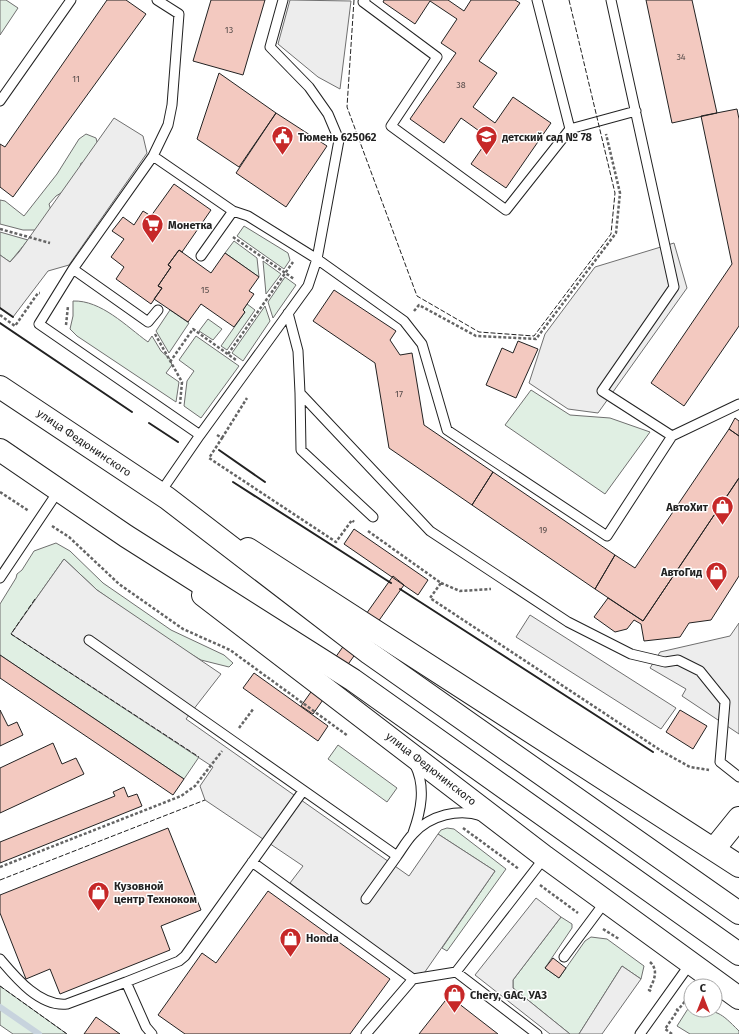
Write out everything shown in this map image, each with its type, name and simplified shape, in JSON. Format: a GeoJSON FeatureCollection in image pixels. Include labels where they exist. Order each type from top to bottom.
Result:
{"type":"FeatureCollection","features":[{"type":"Feature","properties":{"kind":"main road","name":"улица Федюнинского"},"geometry":{"type":"LineString","coordinates":[[0,387],[164,496],[739,866]]}},
{"type":"Feature","properties":{"kind":"main road","name":"улица Федюнинского"},"geometry":{"type":"LineString","coordinates":[[0,450],[126,536],[353,680],[739,954]]}},
{"type":"Feature","properties":{"kind":"main road","name":"улица Федюнинского"},"geometry":{"type":"LineString","coordinates":[[164,496],[370,653],[739,913]]}},
{"type":"Feature","properties":{"kind":"main road","name":"улица Федюнинского"},"geometry":{"type":"LineString","coordinates":[[126,536],[545,858],[739,998]]}},
{"type":"Feature","properties":{"kind":"main road"},"geometry":{"type":"LineString","coordinates":[[714,849],[739,818]]}},
{"type":"Feature","properties":{"kind":"lane"},"geometry":{"type":"LineString","coordinates":[[0,101],[71,0]]}},
{"type":"Feature","properties":{"kind":"lane"},"geometry":{"type":"LineString","coordinates":[[157,0],[179,14],[172,105],[168,125],[153,156],[73,269],[39,324],[200,435]]}},
{"type":"Feature","properties":{"kind":"lane"},"geometry":{"type":"LineString","coordinates":[[164,496],[200,435],[308,286],[317,259],[339,140],[328,114],[309,87],[270,46],[282,0]]}},
{"type":"Feature","properties":{"kind":"lane"},"geometry":{"type":"LineString","coordinates":[[365,0],[363,2],[438,57],[391,126],[506,210],[570,129],[636,111]]}},
{"type":"Feature","properties":{"kind":"lane"},"geometry":{"type":"LineString","coordinates":[[537,0],[570,129]]}},
{"type":"Feature","properties":{"kind":"lane"},"geometry":{"type":"LineString","coordinates":[[611,0],[674,287],[602,391],[672,436]]}},
{"type":"Feature","properties":{"kind":"lane"},"geometry":{"type":"LineString","coordinates":[[153,156],[233,211],[248,216],[317,259],[404,321],[422,344],[447,430],[607,536],[672,436],[739,404]]}},
{"type":"Feature","properties":{"kind":"lane"},"geometry":{"type":"LineString","coordinates":[[201,256],[233,211]]}},
{"type":"Feature","properties":{"kind":"lane"},"geometry":{"type":"LineString","coordinates":[[73,269],[148,322],[158,310]]}},
{"type":"Feature","properties":{"kind":"lane"},"geometry":{"type":"LineString","coordinates":[[288,313],[298,350],[301,450],[373,517]]}},
{"type":"Feature","properties":{"kind":"lane"},"geometry":{"type":"LineString","coordinates":[[300,393],[430,531],[568,622],[631,654],[665,662],[678,660],[700,671],[725,702],[720,762],[739,777]]}},
{"type":"Feature","properties":{"kind":"lane"},"geometry":{"type":"LineString","coordinates":[[0,576],[59,490]]}},
{"type":"Feature","properties":{"kind":"lane"},"geometry":{"type":"LineString","coordinates":[[89,640],[397,856]]}},
{"type":"Feature","properties":{"kind":"lane"},"geometry":{"type":"LineString","coordinates":[[366,899],[413,833],[421,808],[420,779],[414,761],[402,748]]}},
{"type":"Feature","properties":{"kind":"lane"},"geometry":{"type":"LineString","coordinates":[[0,958],[19,981],[49,1002],[59,1005],[67,1004],[180,960],[185,956],[303,791]]}},
{"type":"Feature","properties":{"kind":"lane"},"geometry":{"type":"LineString","coordinates":[[413,833],[434,819],[445,815],[467,813],[491,820],[505,827]]}},
{"type":"Feature","properties":{"kind":"lane"},"geometry":{"type":"LineString","coordinates":[[366,1034],[413,979],[456,972],[545,858]]}},
{"type":"Feature","properties":{"kind":"lane"},"geometry":{"type":"LineString","coordinates":[[252,862],[413,979]]}},
{"type":"Feature","properties":{"kind":"lane"},"geometry":{"type":"LineString","coordinates":[[564,957],[605,902]]}},
{"type":"Feature","properties":{"kind":"lane"},"geometry":{"type":"LineString","coordinates":[[640,1034],[690,964]]}},
{"type":"Feature","properties":{"kind":"lane"},"geometry":{"type":"LineString","coordinates":[[456,972],[537,1034]]}},
{"type":"Feature","properties":{"kind":"lane"},"geometry":{"type":"LineString","coordinates":[[126,982],[146,1027],[152,1034]]}},
{"type":"Feature","properties":{"kind":"path"},"geometry":{"type":"LineString","coordinates":[[404,321],[419,305],[476,336],[536,339],[616,233],[620,193],[603,120]]}},
{"type":"Feature","properties":{"kind":"path"},"geometry":{"type":"LineString","coordinates":[[0,228],[50,243]]}},
{"type":"Feature","properties":{"kind":"path"},"geometry":{"type":"LineString","coordinates":[[221,228],[284,272],[308,286]]}},
{"type":"Feature","properties":{"kind":"path"},"geometry":{"type":"LineString","coordinates":[[228,354],[284,272],[293,262]]}},
{"type":"Feature","properties":{"kind":"path"},"geometry":{"type":"LineString","coordinates":[[0,316],[15,326],[38,293],[58,293],[70,302],[65,319],[66,331]]}},
{"type":"Feature","properties":{"kind":"path"},"geometry":{"type":"LineString","coordinates":[[148,322],[182,382],[179,408]]}},
{"type":"Feature","properties":{"kind":"path"},"geometry":{"type":"LineString","coordinates":[[170,362],[193,329],[248,368]]}},
{"type":"Feature","properties":{"kind":"path"},"geometry":{"type":"LineString","coordinates":[[251,392],[208,458],[336,542],[352,520],[358,524]]}},
{"type":"Feature","properties":{"kind":"path"},"geometry":{"type":"LineString","coordinates":[[206,427],[222,438]]}},
{"type":"Feature","properties":{"kind":"path"},"geometry":{"type":"LineString","coordinates":[[0,492],[69,537],[119,584],[183,629],[230,650],[355,740]]}},
{"type":"Feature","properties":{"kind":"path"},"geometry":{"type":"LineString","coordinates":[[364,528],[441,583],[460,591],[516,588]]}},
{"type":"Feature","properties":{"kind":"path"},"geometry":{"type":"LineString","coordinates":[[441,583],[430,598],[663,752],[690,767],[712,770],[720,762]]}},
{"type":"Feature","properties":{"kind":"path"},"geometry":{"type":"LineString","coordinates":[[0,867],[181,796],[195,786],[254,708]]}},
{"type":"Feature","properties":{"kind":"path"},"geometry":{"type":"LineString","coordinates":[[445,815],[510,860],[529,877],[620,940]]}},
{"type":"Feature","properties":{"kind":"path"},"geometry":{"type":"LineString","coordinates":[[647,959],[652,963],[655,971],[654,979],[649,990],[678,1010]]}},
{"type":"Feature","properties":{"kind":"path"},"geometry":{"type":"LineString","coordinates":[[672,1034],[665,1029],[683,1004]]}},
{"type":"Feature","properties":{"kind":"green space"},"geometry":{"type":"Polygon","coordinates":[[[0,0],[6,0],[18,8],[0,35],[0,0]]]}},
{"type":"Feature","properties":{"kind":"green space"},"geometry":{"type":"Polygon","coordinates":[[[86,134],[96,138],[98,146],[88,163],[81,163],[66,190],[56,196],[49,204],[52,214],[38,230],[23,230],[0,224],[0,200],[5,201],[24,216],[57,174],[79,139],[86,134]]]}},
{"type":"Feature","properties":{"kind":"green space"},"geometry":{"type":"Polygon","coordinates":[[[244,226],[288,253],[290,260],[284,269],[237,236],[244,226]]]}},
{"type":"Feature","properties":{"kind":"green space"},"geometry":{"type":"Polygon","coordinates":[[[0,232],[28,240],[10,262],[0,255],[0,232]]]}},
{"type":"Feature","properties":{"kind":"green space"},"geometry":{"type":"Polygon","coordinates":[[[234,241],[257,258],[259,277],[225,253],[234,241]]]}},
{"type":"Feature","properties":{"kind":"green space"},"geometry":{"type":"Polygon","coordinates":[[[263,261],[281,274],[266,294],[263,261]]]}},
{"type":"Feature","properties":{"kind":"green space"},"geometry":{"type":"Polygon","coordinates":[[[285,277],[296,285],[273,318],[268,302],[285,277]]]}},
{"type":"Feature","properties":{"kind":"green space"},"geometry":{"type":"Polygon","coordinates":[[[73,301],[83,302],[103,309],[148,342],[152,336],[161,351],[170,359],[172,365],[166,373],[179,382],[176,402],[77,336],[70,329],[73,316],[73,301]]]}},
{"type":"Feature","properties":{"kind":"green space"},"geometry":{"type":"Polygon","coordinates":[[[247,304],[255,310],[227,350],[221,346],[245,312],[243,310],[247,304]]]}},
{"type":"Feature","properties":{"kind":"green space"},"geometry":{"type":"Polygon","coordinates":[[[265,306],[270,321],[243,361],[232,353],[265,306]]]}},
{"type":"Feature","properties":{"kind":"green space"},"geometry":{"type":"Polygon","coordinates":[[[170,310],[189,323],[169,353],[156,331],[170,310]]]}},
{"type":"Feature","properties":{"kind":"green space"},"geometry":{"type":"Polygon","coordinates":[[[208,319],[222,329],[213,340],[199,331],[208,319]]]}},
{"type":"Feature","properties":{"kind":"green space"},"geometry":{"type":"Polygon","coordinates":[[[196,336],[239,366],[201,418],[184,406],[187,381],[194,371],[179,360],[196,336]]]}},
{"type":"Feature","properties":{"kind":"green space"},"geometry":{"type":"Polygon","coordinates":[[[531,390],[570,415],[610,418],[650,432],[605,494],[505,425],[531,390]]]}},
{"type":"Feature","properties":{"kind":"green space"},"geometry":{"type":"Polygon","coordinates":[[[56,543],[70,551],[103,583],[171,630],[224,655],[233,663],[229,667],[201,660],[166,639],[97,590],[64,559],[11,634],[199,757],[184,779],[0,655],[0,604],[17,574],[22,570],[34,551],[56,543]]]}},
{"type":"Feature","properties":{"kind":"green space"},"geometry":{"type":"Polygon","coordinates":[[[338,745],[397,788],[387,802],[328,759],[338,745]]]}},
{"type":"Feature","properties":{"kind":"green space"},"geometry":{"type":"Polygon","coordinates":[[[447,828],[454,829],[506,869],[447,951],[442,948],[495,871],[438,834],[441,830],[447,828]]]}},
{"type":"Feature","properties":{"kind":"green space"},"geometry":{"type":"Polygon","coordinates":[[[561,917],[572,924],[572,928],[545,968],[559,978],[585,941],[591,937],[607,939],[644,966],[641,979],[622,966],[579,1034],[570,1034],[513,988],[513,980],[561,917]]]}},
{"type":"Feature","properties":{"kind":"green space"},"geometry":{"type":"Polygon","coordinates":[[[0,986],[67,1034],[13,1034],[0,1025],[0,986]]]}},
{"type":"Feature","properties":{"kind":"green space"},"geometry":{"type":"Polygon","coordinates":[[[723,1016],[739,1031],[739,1034],[690,1034],[677,1026],[683,1017],[683,1018],[723,1018],[723,1016]]]}},
{"type":"Feature","properties":{"kind":"shaded area"},"geometry":{"type":"Polygon","coordinates":[[[290,0],[351,1],[340,89],[318,77],[278,44],[290,0]]]}},
{"type":"Feature","properties":{"kind":"shaded area"},"geometry":{"type":"Polygon","coordinates":[[[114,118],[143,136],[147,153],[69,265],[48,271],[13,317],[0,308],[0,255],[10,262],[19,252],[114,118]]]}},
{"type":"Feature","properties":{"kind":"shaded area"},"geometry":{"type":"Polygon","coordinates":[[[674,243],[687,288],[598,413],[568,409],[529,383],[545,334],[595,267],[674,243]]]}},
{"type":"Feature","properties":{"kind":"shaded area"},"geometry":{"type":"Polygon","coordinates":[[[64,559],[97,590],[221,674],[186,719],[409,876],[438,834],[495,871],[420,979],[290,883],[303,866],[205,800],[200,786],[213,767],[11,634],[64,559]]]}},
{"type":"Feature","properties":{"kind":"shaded area"},"geometry":{"type":"Polygon","coordinates":[[[530,615],[676,708],[661,729],[516,637],[530,615]]]}},
{"type":"Feature","properties":{"kind":"shaded area"},"geometry":{"type":"Polygon","coordinates":[[[739,623],[739,734],[682,696],[686,689],[650,668],[660,652],[730,636],[739,623]]]}},
{"type":"Feature","properties":{"kind":"shaded area"},"geometry":{"type":"Polygon","coordinates":[[[536,898],[561,917],[513,980],[513,988],[570,1034],[550,1034],[475,975],[536,898]]]}},
{"type":"Feature","properties":{"kind":"shaded area"},"geometry":{"type":"Polygon","coordinates":[[[622,966],[641,979],[602,1034],[579,1034],[622,966]]]}},
{"type":"Feature","properties":{"kind":"building"},"geometry":{"type":"Polygon","coordinates":[[[107,0],[126,0],[146,14],[13,197],[0,187],[0,144],[5,147],[107,0]]]}},
{"type":"Feature","properties":{"kind":"building"},"geometry":{"type":"Polygon","coordinates":[[[211,0],[265,0],[243,75],[193,61],[211,0]]]}},
{"type":"Feature","properties":{"kind":"building"},"geometry":{"type":"Polygon","coordinates":[[[384,0],[448,0],[464,11],[471,0],[515,0],[520,3],[479,61],[497,73],[473,107],[495,123],[513,97],[551,123],[506,188],[471,164],[489,138],[461,118],[444,143],[410,119],[456,53],[441,43],[457,19],[430,1],[415,24],[383,2],[384,0]]]}},
{"type":"Feature","properties":{"kind":"building"},"geometry":{"type":"Polygon","coordinates":[[[646,0],[692,0],[717,113],[672,123],[646,0]]]}},
{"type":"Feature","properties":{"kind":"building"},"geometry":{"type":"Polygon","coordinates":[[[219,73],[276,113],[239,167],[197,139],[219,73]]]}},
{"type":"Feature","properties":{"kind":"building"},"geometry":{"type":"Polygon","coordinates":[[[737,109],[739,119],[739,326],[684,406],[651,383],[732,264],[701,116],[737,109]]]}},
{"type":"Feature","properties":{"kind":"building","name":"Тюмень 625062"},"geometry":{"type":"Polygon","coordinates":[[[276,113],[327,146],[286,207],[236,173],[276,113]]]}},
{"type":"Feature","properties":{"kind":"building","name":"Монетка"},"geometry":{"type":"Polygon","coordinates":[[[174,184],[211,210],[182,252],[179,250],[168,265],[171,267],[158,286],[162,288],[151,304],[116,279],[124,267],[111,257],[124,239],[112,231],[123,217],[134,225],[143,211],[151,216],[174,184]]]}},
{"type":"Feature","properties":{"kind":"building"},"geometry":{"type":"Polygon","coordinates":[[[179,250],[211,273],[225,253],[259,277],[249,291],[254,294],[243,310],[245,312],[234,327],[201,304],[188,322],[154,299],[162,288],[158,286],[171,267],[168,265],[179,250]]]}},
{"type":"Feature","properties":{"kind":"building"},"geometry":{"type":"Polygon","coordinates":[[[334,290],[396,331],[390,340],[400,355],[412,353],[424,425],[493,472],[472,505],[389,448],[375,363],[313,321],[334,290]]]}},
{"type":"Feature","properties":{"kind":"building"},"geometry":{"type":"Polygon","coordinates":[[[518,341],[538,349],[516,398],[486,385],[502,348],[513,353],[518,341]]]}},
{"type":"Feature","properties":{"kind":"building"},"geometry":{"type":"Polygon","coordinates":[[[735,418],[739,421],[739,436],[729,429],[735,418]]]}},
{"type":"Feature","properties":{"kind":"building"},"geometry":{"type":"Polygon","coordinates":[[[729,429],[739,436],[739,478],[643,621],[595,589],[615,555],[635,568],[729,429]]]}},
{"type":"Feature","properties":{"kind":"building"},"geometry":{"type":"Polygon","coordinates":[[[493,472],[615,555],[595,589],[472,505],[493,472]]]}},
{"type":"Feature","properties":{"kind":"building","name":"АвтоХит"},"geometry":{"type":"Polygon","coordinates":[[[739,478],[739,576],[711,620],[689,623],[680,637],[644,641],[641,624],[634,620],[627,629],[615,632],[594,617],[608,598],[643,621],[739,478]]]}},
{"type":"Feature","properties":{"kind":"building"},"geometry":{"type":"Polygon","coordinates":[[[354,529],[428,580],[418,595],[344,544],[354,529]]]}},
{"type":"Feature","properties":{"kind":"building"},"geometry":{"type":"Polygon","coordinates":[[[393,576],[404,585],[313,714],[301,706],[393,576]]]}},
{"type":"Feature","properties":{"kind":"building"},"geometry":{"type":"Polygon","coordinates":[[[0,655],[184,779],[173,795],[0,678],[0,655]]]}},
{"type":"Feature","properties":{"kind":"building"},"geometry":{"type":"Polygon","coordinates":[[[254,673],[328,726],[318,741],[243,688],[254,673]]]}},
{"type":"Feature","properties":{"kind":"building"},"geometry":{"type":"Polygon","coordinates":[[[0,710],[8,726],[17,722],[23,735],[0,746],[0,710]]]}},
{"type":"Feature","properties":{"kind":"building"},"geometry":{"type":"Polygon","coordinates":[[[680,710],[707,726],[693,749],[666,732],[680,710]]]}},
{"type":"Feature","properties":{"kind":"building"},"geometry":{"type":"Polygon","coordinates":[[[53,743],[62,764],[76,758],[84,774],[0,813],[0,768],[53,743]]]}},
{"type":"Feature","properties":{"kind":"building"},"geometry":{"type":"Polygon","coordinates":[[[124,787],[128,797],[137,794],[142,806],[0,863],[0,842],[115,796],[113,792],[124,787]]]}},
{"type":"Feature","properties":{"kind":"building","name":"Кузовной центр Техноком"},"geometry":{"type":"Polygon","coordinates":[[[168,828],[201,910],[161,926],[170,950],[60,994],[50,969],[26,979],[0,913],[0,895],[168,828]]]}},
{"type":"Feature","properties":{"kind":"building","name":"Honda"},"geometry":{"type":"Polygon","coordinates":[[[268,891],[390,979],[350,1034],[185,1034],[158,1015],[202,953],[216,963],[268,891]]]}},
{"type":"Feature","properties":{"kind":"building"},"geometry":{"type":"Polygon","coordinates":[[[553,958],[566,968],[559,978],[545,968],[553,958]]]}},
{"type":"Feature","properties":{"kind":"building","name":"Chery, GAC, УАЗ"},"geometry":{"type":"Polygon","coordinates":[[[449,996],[498,1034],[419,1034],[449,996]]]}},
{"type":"Feature","properties":{"kind":"building"},"geometry":{"type":"Polygon","coordinates":[[[96,1017],[120,1034],[84,1034],[96,1017]]]}},
{"type":"Feature","properties":{"kind":"waterway"},"geometry":{"type":"LineString","coordinates":[[0,1007],[39,1034]]}},
{"type":"Feature","properties":{"kind":"fence"},"geometry":{"type":"LineString","coordinates":[[354,0],[347,107],[417,296],[479,332],[534,336],[611,234],[615,193],[569,0]]}},
{"type":"Feature","properties":{"kind":"fence"},"geometry":{"type":"LineString","coordinates":[[35,599],[11,634],[199,757]]}},
{"type":"Feature","properties":{"kind":"fence"},"geometry":{"type":"LineString","coordinates":[[0,880],[205,800]]}},
{"type":"Feature","properties":{"kind":"fence"},"geometry":{"type":"LineString","coordinates":[[0,986],[67,1034]]}},
{"type":"Feature","properties":{"kind":"wall"},"geometry":{"type":"LineString","coordinates":[[0,308],[13,317]]}},
{"type":"Feature","properties":{"kind":"wall"},"geometry":{"type":"LineString","coordinates":[[0,323],[132,412]]}},
{"type":"Feature","properties":{"kind":"wall"},"geometry":{"type":"LineString","coordinates":[[149,423],[178,442]]}},
{"type":"Feature","properties":{"kind":"wall"},"geometry":{"type":"LineString","coordinates":[[219,450],[265,482]]}},
{"type":"Feature","properties":{"kind":"wall"},"geometry":{"type":"LineString","coordinates":[[233,482],[391,583]]}},
{"type":"Feature","properties":{"kind":"wall"},"geometry":{"type":"LineString","coordinates":[[400,589],[653,752]]}},
{"type":"Feature","properties":{"kind":"place","name":"Тюмень 625062"},"geometry":{"type":"Point","coordinates":[283,156]}},
{"type":"Feature","properties":{"kind":"place","name":"детский сад № 78"},"geometry":{"type":"Point","coordinates":[486,156]}},
{"type":"Feature","properties":{"kind":"place","name":"Монетка"},"geometry":{"type":"Point","coordinates":[153,244]}},
{"type":"Feature","properties":{"kind":"place","name":"АвтоХит"},"geometry":{"type":"Point","coordinates":[723,526]}},
{"type":"Feature","properties":{"kind":"place","name":"АвтоГид"},"geometry":{"type":"Point","coordinates":[717,592]}},
{"type":"Feature","properties":{"kind":"place","name":"Кузовной центр Техноком"},"geometry":{"type":"Point","coordinates":[99,912]}},
{"type":"Feature","properties":{"kind":"place","name":"Honda"},"geometry":{"type":"Point","coordinates":[290,958]}},
{"type":"Feature","properties":{"kind":"place","name":"Chery, GAC, УАЗ"},"geometry":{"type":"Point","coordinates":[454,1014]}}]}
